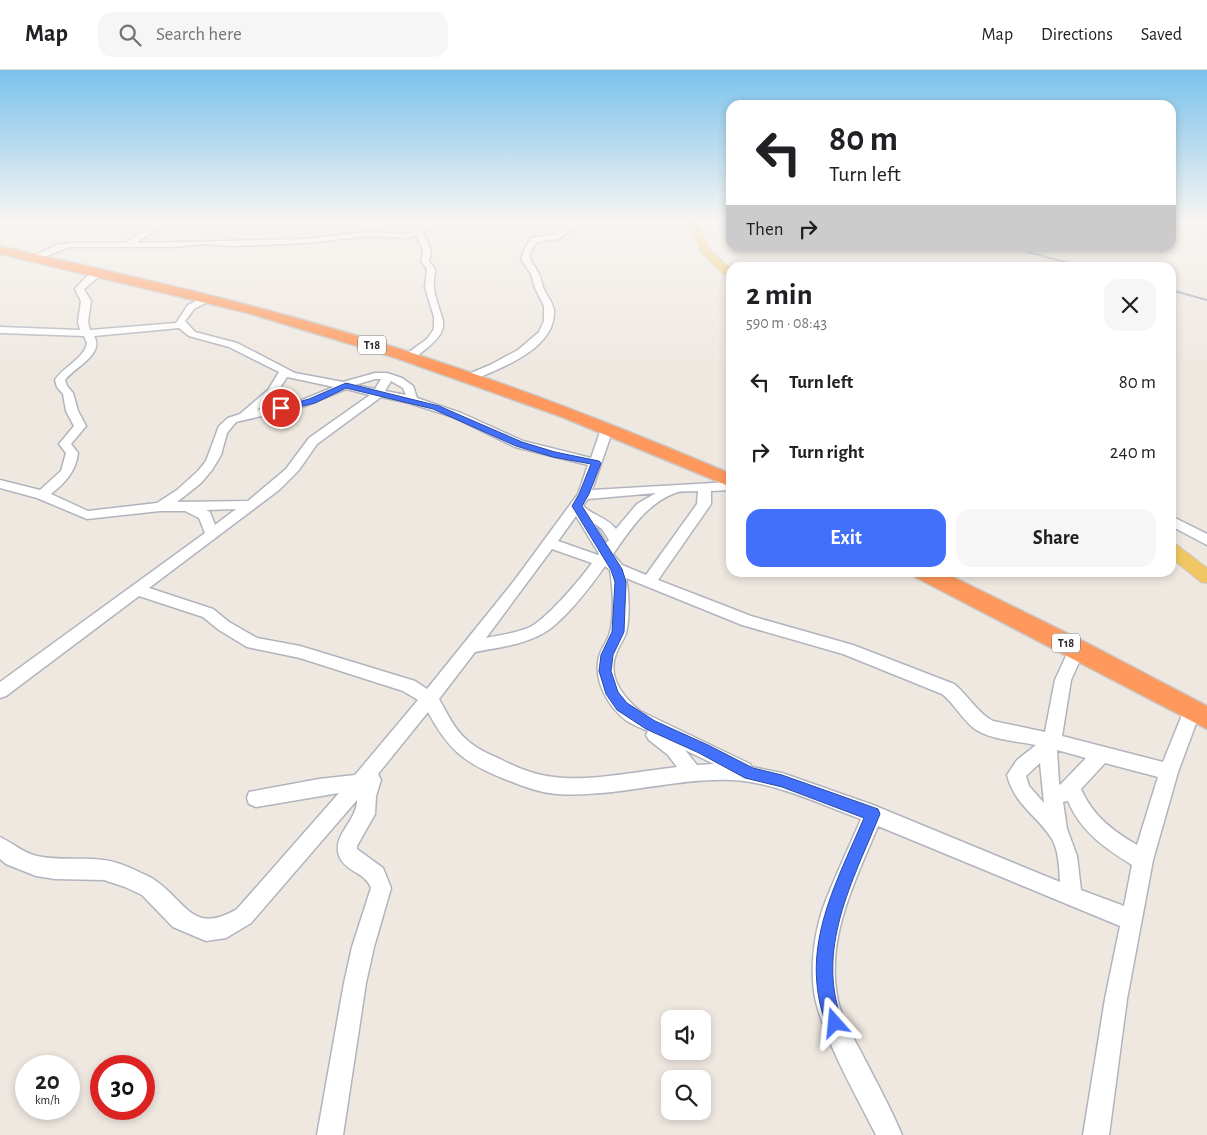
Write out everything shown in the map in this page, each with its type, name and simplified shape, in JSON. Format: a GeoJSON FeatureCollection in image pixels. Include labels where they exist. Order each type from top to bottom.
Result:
{"type":"FeatureCollection","features":[{"type":"Feature","properties":{"kind":"highway","name":"T18"},"geometry":{"type":"LineString","coordinates":[[93,272],[289,320],[470,377],[679,458],[726,480]]}},
{"type":"Feature","properties":{"kind":"highway","name":"T18"},"geometry":{"type":"LineString","coordinates":[[934,577],[1076,648],[1200,714]]}},
{"type":"Feature","properties":{"kind":"main road"},"geometry":{"type":"LineString","coordinates":[[1176,553],[1207,577]]}},
{"type":"Feature","properties":{"kind":"street"},"geometry":{"type":"LineString","coordinates":[[409,357],[436,335],[440,324],[429,287],[431,272]]}},
{"type":"Feature","properties":{"kind":"street"},"geometry":{"type":"LineString","coordinates":[[470,377],[506,362],[532,344],[543,333],[548,324],[549,309],[534,272]]}},
{"type":"Feature","properties":{"kind":"street"},"geometry":{"type":"LineString","coordinates":[[42,495],[63,477],[70,464],[72,453],[65,444],[80,426],[72,411],[68,393],[62,387],[60,380],[90,349],[91,338],[86,332],[83,323],[86,301],[79,290],[89,279],[99,273]]}},
{"type":"Feature","properties":{"kind":"street"},"geometry":{"type":"LineString","coordinates":[[181,325],[180,321],[183,315],[191,307],[206,298]]}},
{"type":"Feature","properties":{"kind":"street"},"geometry":{"type":"LineString","coordinates":[[0,330],[32,333],[86,332],[148,329],[181,325],[192,334],[233,345],[285,371],[300,376],[412,400],[457,416],[519,444],[553,454],[596,463]]}},
{"type":"Feature","properties":{"kind":"street"},"geometry":{"type":"LineString","coordinates":[[0,339],[32,333]]}},
{"type":"Feature","properties":{"kind":"street"},"geometry":{"type":"LineString","coordinates":[[240,418],[272,392],[285,371]]}},
{"type":"Feature","properties":{"kind":"street"},"geometry":{"type":"LineString","coordinates":[[182,501],[210,463],[224,425],[240,418],[312,401],[364,378],[388,377],[409,387],[412,400]]}},
{"type":"Feature","properties":{"kind":"street"},"geometry":{"type":"LineString","coordinates":[[0,692],[137,591],[288,475],[297,465],[305,449],[313,441],[378,394],[388,377]]}},
{"type":"Feature","properties":{"kind":"street"},"geometry":{"type":"LineString","coordinates":[[0,847],[13,857],[36,866],[56,869],[104,870],[129,878],[148,888],[181,919],[206,930],[226,927],[244,916],[430,699],[581,504],[606,429]]}},
{"type":"Feature","properties":{"kind":"street"},"geometry":{"type":"LineString","coordinates":[[0,484],[22,488],[42,495],[87,515],[160,507],[182,501],[251,505]]}},
{"type":"Feature","properties":{"kind":"street"},"geometry":{"type":"LineString","coordinates":[[581,504],[674,488],[726,486]]}},
{"type":"Feature","properties":{"kind":"street"},"geometry":{"type":"LineString","coordinates":[[471,647],[511,639],[537,630],[609,563],[616,541],[624,527],[642,507],[674,488]]}},
{"type":"Feature","properties":{"kind":"street"},"geometry":{"type":"LineString","coordinates":[[649,581],[704,504],[705,488]]}},
{"type":"Feature","properties":{"kind":"street"},"geometry":{"type":"LineString","coordinates":[[182,501],[205,515],[212,534]]}},
{"type":"Feature","properties":{"kind":"street"},"geometry":{"type":"LineString","coordinates":[[581,504],[605,524],[616,541]]}},
{"type":"Feature","properties":{"kind":"street"},"geometry":{"type":"LineString","coordinates":[[581,504],[622,591],[618,632],[607,655],[605,671],[613,694],[622,706],[674,749],[692,773]]}},
{"type":"Feature","properties":{"kind":"street"},"geometry":{"type":"LineString","coordinates":[[1176,523],[1207,540]]}},
{"type":"Feature","properties":{"kind":"street"},"geometry":{"type":"LineString","coordinates":[[549,543],[609,563],[747,621],[847,649],[948,689],[959,698],[980,723],[991,728],[1169,772]]}},
{"type":"Feature","properties":{"kind":"street"},"geometry":{"type":"LineString","coordinates":[[137,591],[139,590],[208,613],[224,626],[253,643],[300,652],[409,686],[430,699],[447,730],[460,745],[476,757],[531,781],[555,786],[582,786],[692,773],[732,772],[782,781],[873,814],[1071,897],[1132,920]]}},
{"type":"Feature","properties":{"kind":"street"},"geometry":{"type":"LineString","coordinates":[[1071,897],[1070,869],[1053,806],[1050,744],[1063,680],[1076,648]]}},
{"type":"Feature","properties":{"kind":"street"},"geometry":{"type":"LineString","coordinates":[[1096,1135],[1116,998],[1143,860],[1169,772],[1200,714]]}},
{"type":"Feature","properties":{"kind":"street"},"geometry":{"type":"LineString","coordinates":[[634,716],[704,749],[750,774]]}},
{"type":"Feature","properties":{"kind":"street"},"geometry":{"type":"LineString","coordinates":[[1050,744],[1020,769],[1016,775],[1017,783],[1022,792],[1060,834]]}},
{"type":"Feature","properties":{"kind":"street"},"geometry":{"type":"LineString","coordinates":[[1053,806],[1101,755]]}},
{"type":"Feature","properties":{"kind":"street"},"geometry":{"type":"LineString","coordinates":[[256,798],[363,778],[372,780],[366,798],[366,810],[351,836],[348,852],[350,856],[371,870],[379,878],[380,888],[355,983],[330,1135]]}},
{"type":"Feature","properties":{"kind":"street"},"geometry":{"type":"LineString","coordinates":[[1071,787],[1078,806],[1101,834],[1143,860]]}},
{"type":"Feature","properties":{"kind":"street"},"geometry":{"type":"LineString","coordinates":[[873,814],[833,911],[827,935],[824,975],[828,1005],[842,1040],[889,1135]]}},
{"type":"Feature","properties":{"kind":"railway"},"geometry":{"type":"LineString","coordinates":[[1176,291],[1207,300]]}},
{"type":"Feature","properties":{"kind":"route"},"geometry":{"type":"LineString","coordinates":[[281,408],[312,401],[346,386],[412,400],[457,416],[519,444],[573,459],[596,463],[584,494],[577,506],[616,569],[621,582],[622,591],[618,632],[614,644],[607,655],[605,671],[613,694],[622,706],[634,716],[650,725],[704,749],[750,774],[782,781],[873,814],[833,911],[827,935],[824,975],[828,1005],[835,1023]]}}]}
